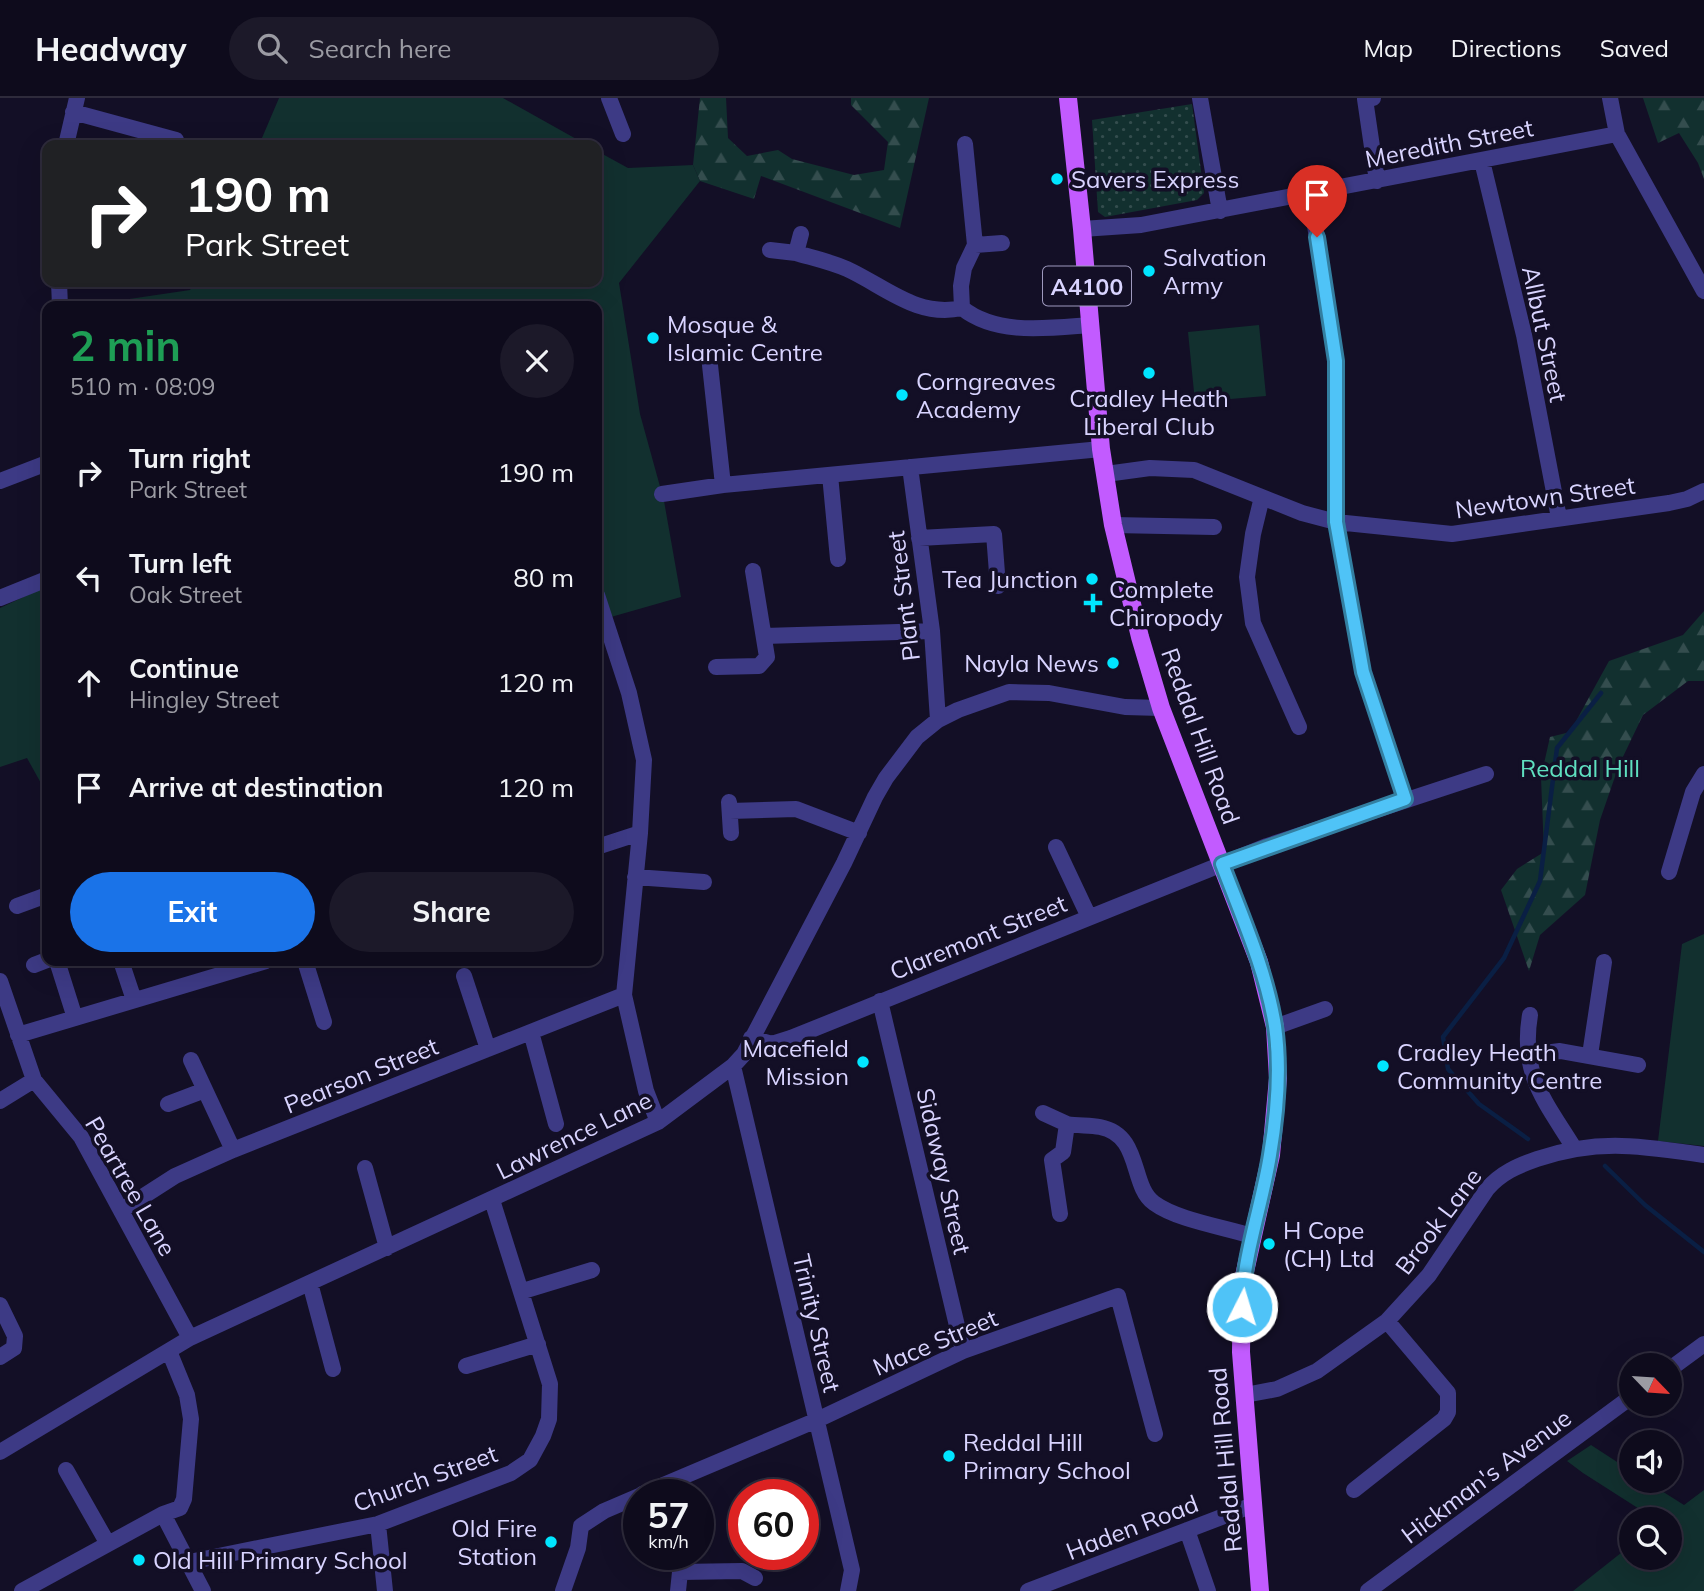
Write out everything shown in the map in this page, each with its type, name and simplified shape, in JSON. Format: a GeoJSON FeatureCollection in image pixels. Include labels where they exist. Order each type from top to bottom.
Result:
{"type":"FeatureCollection","features":[{"type":"Feature","properties":{"kind":"main road","name":"A4100"},"geometry":{"type":"LineString","coordinates":[[1068,98],[1101,449],[1112,521]]}},
{"type":"Feature","properties":{"kind":"main road","name":"Reddal Hill Road"},"geometry":{"type":"LineString","coordinates":[[1112,521],[1140,637],[1161,708],[1259,962],[1275,1027],[1278,1078],[1270,1155],[1242,1285],[1241,1352],[1260,1591]]}},
{"type":"Feature","properties":{"kind":"street"},"geometry":{"type":"LineString","coordinates":[[609,98],[623,134]]}},
{"type":"Feature","properties":{"kind":"street"},"geometry":{"type":"LineString","coordinates":[[1200,98],[1220,211]]}},
{"type":"Feature","properties":{"kind":"street"},"geometry":{"type":"LineString","coordinates":[[1373,98],[1365,99],[1377,181]]}},
{"type":"Feature","properties":{"kind":"street"},"geometry":{"type":"LineString","coordinates":[[1609,98],[1618,134],[1704,291]]}},
{"type":"Feature","properties":{"kind":"street"},"geometry":{"type":"LineString","coordinates":[[67,140],[75,105],[176,139]]}},
{"type":"Feature","properties":{"kind":"street","name":"Meredith Street"},"geometry":{"type":"LineString","coordinates":[[1082,229],[1141,225],[1220,211],[1618,134]]}},
{"type":"Feature","properties":{"kind":"street"},"geometry":{"type":"LineString","coordinates":[[962,308],[964,268],[975,245],[965,144]]}},
{"type":"Feature","properties":{"kind":"street","name":"Allbut Street"},"geometry":{"type":"LineString","coordinates":[[1482,161],[1524,335],[1559,518]]}},
{"type":"Feature","properties":{"kind":"street"},"geometry":{"type":"LineString","coordinates":[[1310,192],[1336,361],[1336,522],[1363,672],[1405,799]]}},
{"type":"Feature","properties":{"kind":"street"},"geometry":{"type":"LineString","coordinates":[[796,253],[801,234]]}},
{"type":"Feature","properties":{"kind":"street"},"geometry":{"type":"LineString","coordinates":[[975,245],[1002,243]]}},
{"type":"Feature","properties":{"kind":"street"},"geometry":{"type":"LineString","coordinates":[[770,250],[796,253],[845,268],[903,301],[926,309],[948,311],[962,308]]}},
{"type":"Feature","properties":{"kind":"street"},"geometry":{"type":"LineString","coordinates":[[962,308],[974,318],[992,324],[1034,330],[1091,325]]}},
{"type":"Feature","properties":{"kind":"street"},"geometry":{"type":"LineString","coordinates":[[709,356],[723,485]]}},
{"type":"Feature","properties":{"kind":"street"},"geometry":{"type":"LineString","coordinates":[[662,494],[723,485],[1101,449]]}},
{"type":"Feature","properties":{"kind":"street"},"geometry":{"type":"LineString","coordinates":[[0,481],[42,465]]}},
{"type":"Feature","properties":{"kind":"street","name":"Plant Street"},"geometry":{"type":"LineString","coordinates":[[910,467],[932,631],[938,720]]}},
{"type":"Feature","properties":{"kind":"street","name":"Newtown Street"},"geometry":{"type":"LineString","coordinates":[[1106,474],[1150,468],[1195,470],[1302,513],[1336,522],[1452,534],[1669,503],[1704,491]]}},
{"type":"Feature","properties":{"kind":"street"},"geometry":{"type":"LineString","coordinates":[[830,475],[838,559]]}},
{"type":"Feature","properties":{"kind":"street"},"geometry":{"type":"LineString","coordinates":[[1262,497],[1247,577],[1253,623],[1299,727]]}},
{"type":"Feature","properties":{"kind":"street"},"geometry":{"type":"LineString","coordinates":[[1112,521],[1214,527]]}},
{"type":"Feature","properties":{"kind":"street"},"geometry":{"type":"LineString","coordinates":[[919,538],[995,534],[998,586]]}},
{"type":"Feature","properties":{"kind":"street"},"geometry":{"type":"LineString","coordinates":[[716,667],[759,666],[767,657],[753,571]]}},
{"type":"Feature","properties":{"kind":"street"},"geometry":{"type":"LineString","coordinates":[[0,598],[42,581]]}},
{"type":"Feature","properties":{"kind":"street"},"geometry":{"type":"LineString","coordinates":[[764,636],[932,631]]}},
{"type":"Feature","properties":{"kind":"street"},"geometry":{"type":"LineString","coordinates":[[603,633],[629,694],[643,760],[640,833],[624,995],[646,1091],[658,1122]]}},
{"type":"Feature","properties":{"kind":"street","name":"Lawrence Lane"},"geometry":{"type":"LineString","coordinates":[[0,1452],[190,1338],[658,1122],[733,1066],[744,1054],[886,778],[917,737],[938,720],[974,703],[1009,692],[1049,693],[1125,707],[1161,708]]}},
{"type":"Feature","properties":{"kind":"street","name":"Claremont Street"},"geometry":{"type":"LineString","coordinates":[[751,1038],[772,1044],[1267,846],[1486,774]]}},
{"type":"Feature","properties":{"kind":"street"},"geometry":{"type":"LineString","coordinates":[[1670,872],[1693,792],[1704,774]]}},
{"type":"Feature","properties":{"kind":"street"},"geometry":{"type":"LineString","coordinates":[[731,833],[729,805],[796,809],[859,833]]}},
{"type":"Feature","properties":{"kind":"street"},"geometry":{"type":"LineString","coordinates":[[602,845],[640,833]]}},
{"type":"Feature","properties":{"kind":"street"},"geometry":{"type":"LineString","coordinates":[[1056,847],[1089,917]]}},
{"type":"Feature","properties":{"kind":"street"},"geometry":{"type":"LineString","coordinates":[[635,877],[704,882]]}},
{"type":"Feature","properties":{"kind":"street"},"geometry":{"type":"LineString","coordinates":[[17,906],[42,897]]}},
{"type":"Feature","properties":{"kind":"street"},"geometry":{"type":"LineString","coordinates":[[1590,1055],[1604,962]]}},
{"type":"Feature","properties":{"kind":"street"},"geometry":{"type":"LineString","coordinates":[[59,966],[75,1018]]}},
{"type":"Feature","properties":{"kind":"street"},"geometry":{"type":"LineString","coordinates":[[123,966],[134,1000]]}},
{"type":"Feature","properties":{"kind":"street"},"geometry":{"type":"LineString","coordinates":[[18,1035],[249,966]]}},
{"type":"Feature","properties":{"kind":"street"},"geometry":{"type":"LineString","coordinates":[[306,966],[324,1022]]}},
{"type":"Feature","properties":{"kind":"street"},"geometry":{"type":"LineString","coordinates":[[464,976],[488,1049]]}},
{"type":"Feature","properties":{"kind":"street","name":"Peartree Lane"},"geometry":{"type":"LineString","coordinates":[[0,981],[34,1080],[81,1137],[190,1338]]}},
{"type":"Feature","properties":{"kind":"street","name":"Pearson Street"},"geometry":{"type":"LineString","coordinates":[[122,1210],[175,1176],[233,1150],[624,995]]}},
{"type":"Feature","properties":{"kind":"street","name":"Sidaway Street"},"geometry":{"type":"LineString","coordinates":[[880,1001],[963,1351]]}},
{"type":"Feature","properties":{"kind":"street"},"geometry":{"type":"LineString","coordinates":[[1275,1027],[1325,1009]]}},
{"type":"Feature","properties":{"kind":"street"},"geometry":{"type":"LineString","coordinates":[[1530,1016],[1526,1035],[1535,1086],[1574,1148]]}},
{"type":"Feature","properties":{"kind":"street"},"geometry":{"type":"LineString","coordinates":[[531,1032],[556,1124]]}},
{"type":"Feature","properties":{"kind":"street"},"geometry":{"type":"LineString","coordinates":[[1529,1055],[1560,1051],[1638,1065]]}},
{"type":"Feature","properties":{"kind":"street"},"geometry":{"type":"LineString","coordinates":[[191,1060],[233,1150]]}},
{"type":"Feature","properties":{"kind":"street","name":"Trinity Street"},"geometry":{"type":"LineString","coordinates":[[733,1066],[852,1570],[848,1591]]}},
{"type":"Feature","properties":{"kind":"street"},"geometry":{"type":"LineString","coordinates":[[0,1101],[34,1080]]}},
{"type":"Feature","properties":{"kind":"street"},"geometry":{"type":"LineString","coordinates":[[169,1104],[205,1090]]}},
{"type":"Feature","properties":{"kind":"street"},"geometry":{"type":"LineString","coordinates":[[1042,1113],[1067,1124],[1101,1127],[1118,1136],[1127,1146],[1136,1164],[1143,1189],[1151,1201],[1180,1215],[1252,1236]]}},
{"type":"Feature","properties":{"kind":"street"},"geometry":{"type":"LineString","coordinates":[[1060,1213],[1052,1160],[1063,1152],[1067,1124]]}},
{"type":"Feature","properties":{"kind":"street","name":"Brook Lane"},"geometry":{"type":"LineString","coordinates":[[1245,1395],[1277,1389],[1317,1371],[1387,1321],[1429,1275],[1487,1189],[1498,1177],[1518,1166],[1574,1148],[1604,1145],[1646,1146],[1704,1155]]}},
{"type":"Feature","properties":{"kind":"street"},"geometry":{"type":"LineString","coordinates":[[365,1168],[387,1248]]}},
{"type":"Feature","properties":{"kind":"street","name":"Church Street"},"geometry":{"type":"LineString","coordinates":[[189,1562],[378,1524],[511,1473],[530,1460],[549,1419],[550,1384],[523,1291],[492,1200]]}},
{"type":"Feature","properties":{"kind":"street"},"geometry":{"type":"LineString","coordinates":[[523,1291],[592,1270]]}},
{"type":"Feature","properties":{"kind":"street"},"geometry":{"type":"LineString","coordinates":[[310,1283],[333,1368]]}},
{"type":"Feature","properties":{"kind":"street","name":"Mace Street"},"geometry":{"type":"LineString","coordinates":[[679,1479],[817,1420],[963,1351],[1118,1296],[1155,1434]]}},
{"type":"Feature","properties":{"kind":"street"},"geometry":{"type":"LineString","coordinates":[[0,1305],[15,1336],[14,1348],[0,1357]]}},
{"type":"Feature","properties":{"kind":"street"},"geometry":{"type":"LineString","coordinates":[[1354,1490],[1444,1419],[1448,1412],[1448,1393],[1387,1321]]}},
{"type":"Feature","properties":{"kind":"street"},"geometry":{"type":"LineString","coordinates":[[466,1366],[538,1344]]}},
{"type":"Feature","properties":{"kind":"street"},"geometry":{"type":"LineString","coordinates":[[1682,1361],[1704,1345]]}},
{"type":"Feature","properties":{"kind":"street"},"geometry":{"type":"LineString","coordinates":[[22,1591],[180,1507],[184,1499],[191,1419],[187,1395],[169,1351]]}},
{"type":"Feature","properties":{"kind":"street","name":"Hickman's Avenue"},"geometry":{"type":"LineString","coordinates":[[1368,1591],[1619,1406]]}},
{"type":"Feature","properties":{"kind":"street"},"geometry":{"type":"LineString","coordinates":[[66,1470],[108,1544]]}},
{"type":"Feature","properties":{"kind":"street","name":"Mace Street"},"geometry":{"type":"LineString","coordinates":[[563,1591],[578,1548],[581,1526],[623,1503]]}},
{"type":"Feature","properties":{"kind":"street","name":"Haden Road"},"geometry":{"type":"LineString","coordinates":[[1028,1591],[1253,1505]]}},
{"type":"Feature","properties":{"kind":"street"},"geometry":{"type":"LineString","coordinates":[[163,1514],[203,1591]]}},
{"type":"Feature","properties":{"kind":"street"},"geometry":{"type":"LineString","coordinates":[[378,1524],[385,1591]]}},
{"type":"Feature","properties":{"kind":"street"},"geometry":{"type":"LineString","coordinates":[[1187,1530],[1208,1591]]}},
{"type":"Feature","properties":{"kind":"street"},"geometry":{"type":"LineString","coordinates":[[678,1591],[680,1572],[742,1571],[755,1578]]}},
{"type":"Feature","properties":{"kind":"green space"},"geometry":{"type":"Polygon","coordinates":[[[279,98],[503,98],[578,140],[261,140],[279,98]]]}},
{"type":"Feature","properties":{"kind":"green space"},"geometry":{"type":"Polygon","coordinates":[[[700,98],[726,98],[728,138],[747,156],[778,150],[792,159],[854,175],[884,170],[888,142],[851,105],[851,98],[929,98],[900,228],[761,176],[754,199],[700,181],[693,165],[700,98]]]}},
{"type":"Feature","properties":{"kind":"green space"},"geometry":{"type":"Polygon","coordinates":[[[1643,98],[1704,98],[1704,179],[1698,163],[1679,133],[1658,143],[1643,98]]]}},
{"type":"Feature","properties":{"kind":"green space"},"geometry":{"type":"Polygon","coordinates":[[[1192,104],[1204,193],[1197,200],[1105,217],[1098,212],[1092,120],[1192,104]]]}},
{"type":"Feature","properties":{"kind":"green space"},"geometry":{"type":"Polygon","coordinates":[[[602,154],[628,168],[693,165],[700,181],[619,283],[640,414],[664,501],[681,597],[602,620],[602,301],[116,301],[190,290],[192,287],[602,287],[602,154]]]}},
{"type":"Feature","properties":{"kind":"green space"},"geometry":{"type":"Polygon","coordinates":[[[1259,325],[1266,396],[1195,402],[1188,332],[1259,325]]]}},
{"type":"Feature","properties":{"kind":"green space"},"geometry":{"type":"Polygon","coordinates":[[[42,588],[42,785],[27,758],[0,767],[0,608],[42,588]]]}},
{"type":"Feature","properties":{"kind":"green space","name":"Reddal Hill"},"geometry":{"type":"Polygon","coordinates":[[[1704,611],[1704,681],[1688,681],[1643,715],[1619,765],[1600,820],[1585,895],[1540,935],[1529,971],[1501,890],[1517,869],[1544,852],[1541,777],[1550,737],[1570,732],[1609,661],[1683,635],[1704,611]]]}},
{"type":"Feature","properties":{"kind":"green space"},"geometry":{"type":"Polygon","coordinates":[[[1704,934],[1704,1146],[1658,1141],[1682,944],[1704,934]]]}},
{"type":"Feature","properties":{"kind":"green space"},"geometry":{"type":"Polygon","coordinates":[[[1591,1445],[1619,1463],[1619,1493],[1665,1493],[1684,1505],[1704,1490],[1704,1591],[1573,1591],[1619,1555],[1619,1570],[1682,1570],[1682,1507],[1636,1507],[1567,1461],[1591,1445]]]}},
{"type":"Feature","properties":{"kind":"waterway"},"geometry":{"type":"LineString","coordinates":[[1528,1139],[1479,1104],[1448,1069],[1443,1037],[1504,958],[1540,881],[1557,748],[1601,693]]}},
{"type":"Feature","properties":{"kind":"waterway"},"geometry":{"type":"LineString","coordinates":[[1605,1166],[1645,1205],[1704,1252]]}},
{"type":"Feature","properties":{"kind":"place","name":"Savers Express"},"geometry":{"type":"Point","coordinates":[1057,179]}},
{"type":"Feature","properties":{"kind":"place","name":"Salvation Army"},"geometry":{"type":"Point","coordinates":[1149,271]}},
{"type":"Feature","properties":{"kind":"place","name":"Mosque & Islamic Centre"},"geometry":{"type":"Point","coordinates":[653,338]}},
{"type":"Feature","properties":{"kind":"place","name":"Cradley Heath Liberal Club"},"geometry":{"type":"Point","coordinates":[1149,373]}},
{"type":"Feature","properties":{"kind":"place","name":"Corngreaves Academy"},"geometry":{"type":"Point","coordinates":[902,395]}},
{"type":"Feature","properties":{"kind":"place","name":"Tea Junction"},"geometry":{"type":"Point","coordinates":[1092,579]}},
{"type":"Feature","properties":{"kind":"place","name":"Complete Chiropody"},"geometry":{"type":"Point","coordinates":[1093,603]}},
{"type":"Feature","properties":{"kind":"place","name":"Nayla News"},"geometry":{"type":"Point","coordinates":[1113,663]}},
{"type":"Feature","properties":{"kind":"place","name":"Macefield Mission"},"geometry":{"type":"Point","coordinates":[863,1062]}},
{"type":"Feature","properties":{"kind":"place","name":"Cradley Heath Community Centre"},"geometry":{"type":"Point","coordinates":[1383,1066]}},
{"type":"Feature","properties":{"kind":"place","name":"H Cope (CH) Ltd"},"geometry":{"type":"Point","coordinates":[1269,1244]}},
{"type":"Feature","properties":{"kind":"place","name":"Reddal Hill Primary School"},"geometry":{"type":"Point","coordinates":[949,1456]}},
{"type":"Feature","properties":{"kind":"place","name":"Old Fire Station"},"geometry":{"type":"Point","coordinates":[551,1542]}},
{"type":"Feature","properties":{"kind":"place","name":"Old Hill Primary School"},"geometry":{"type":"Point","coordinates":[139,1560]}},
{"type":"Feature","properties":{"kind":"route"},"geometry":{"type":"LineString","coordinates":[[1242,1307],[1242,1285],[1270,1155],[1278,1078],[1275,1027],[1259,962],[1222,864],[1405,799],[1363,672],[1336,522],[1336,361],[1317,237]]}}]}
